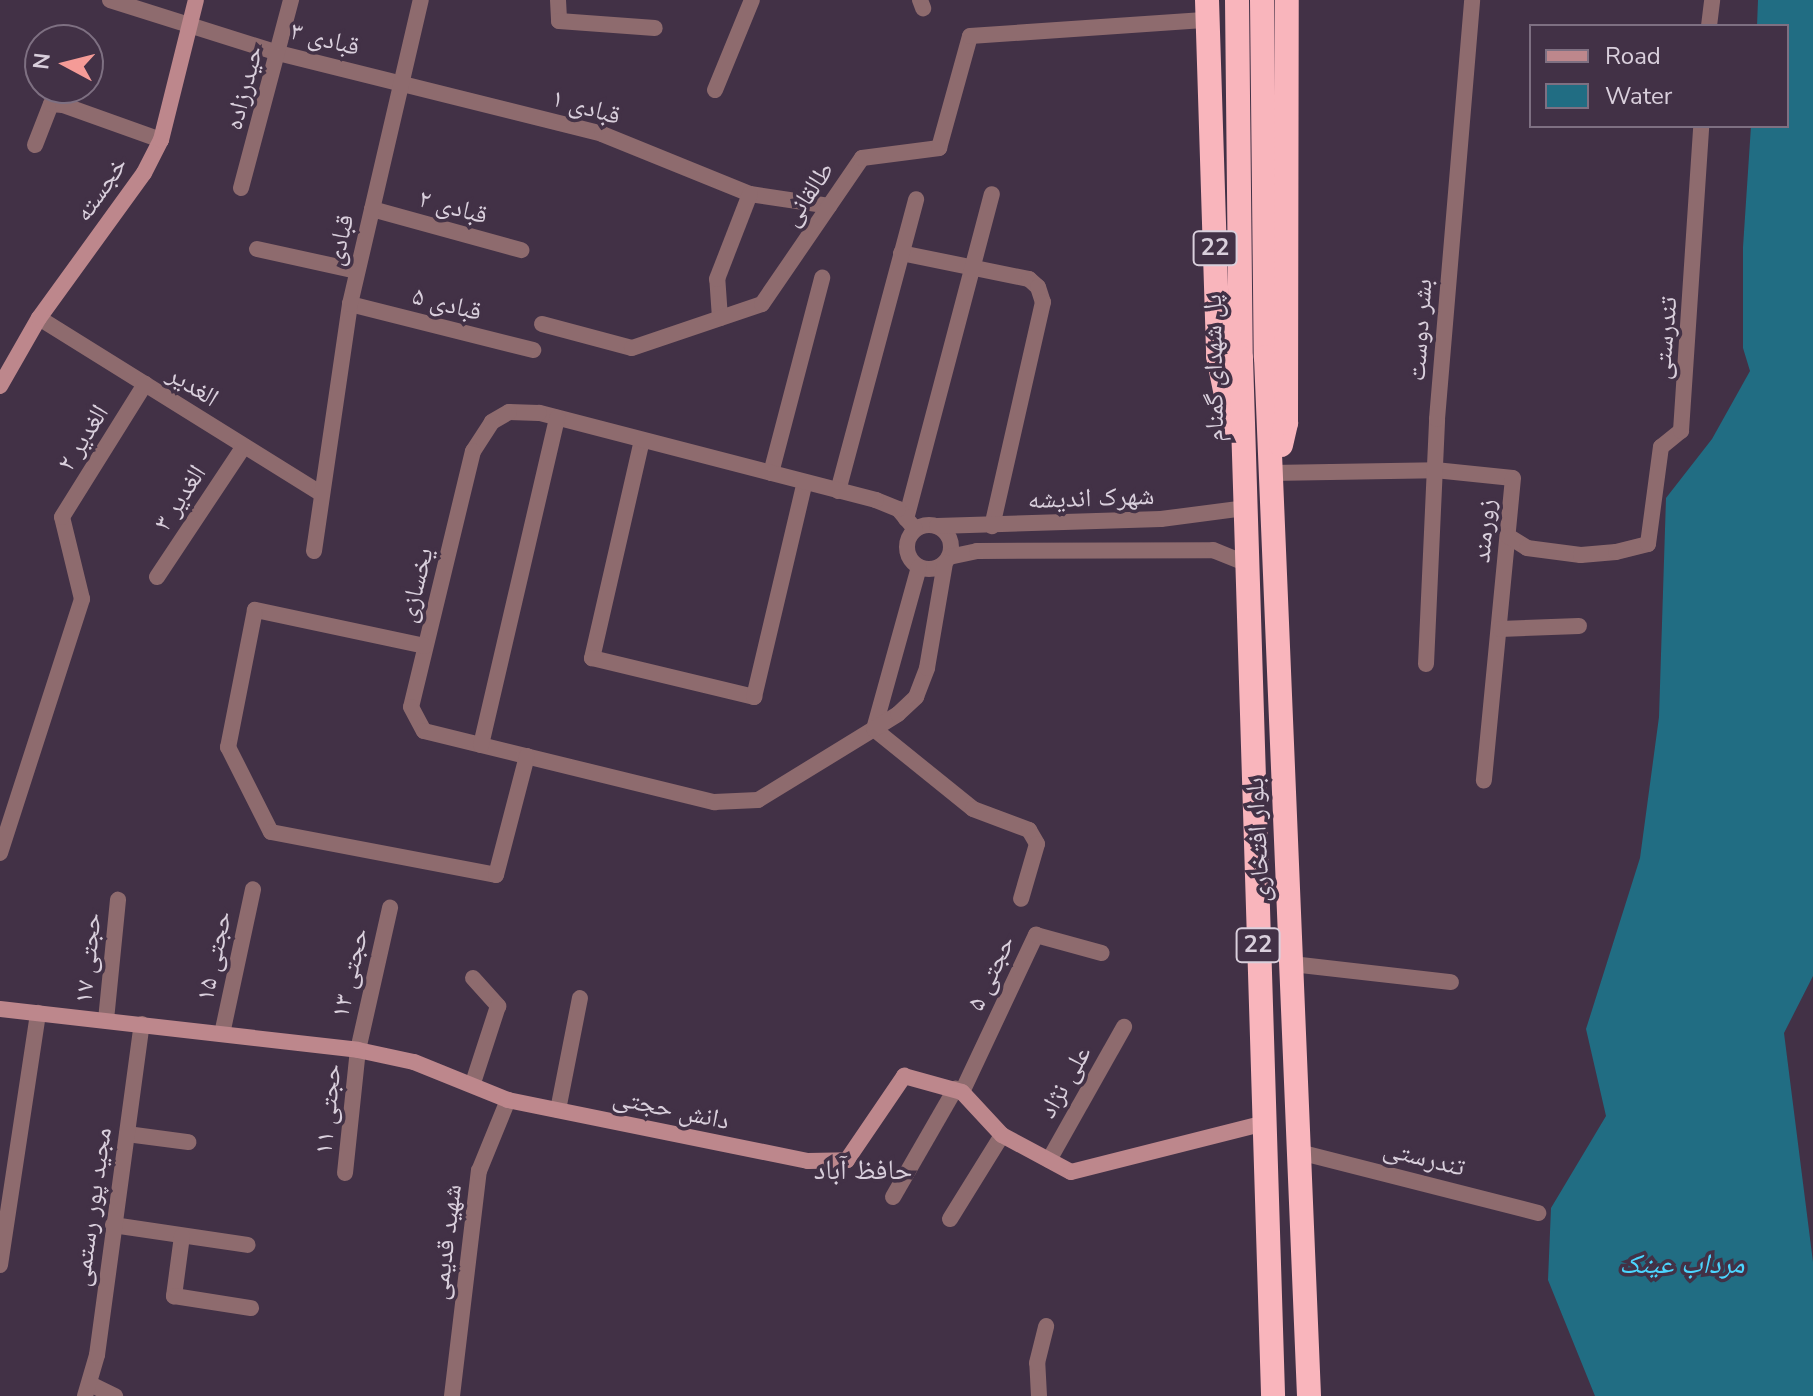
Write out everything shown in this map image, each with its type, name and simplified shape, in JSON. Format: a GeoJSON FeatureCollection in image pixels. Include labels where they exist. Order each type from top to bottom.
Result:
{"type":"FeatureCollection","features":[{"type":"Feature","properties":{"kind":"highway","name":"پل شهدای گمنام"},"geometry":{"type":"LineString","coordinates":[[1237,0],[1245,501]]}},
{"type":"Feature","properties":{"kind":"highway","name":"پل شهدای گمنام"},"geometry":{"type":"LineString","coordinates":[[1262,0],[1271,473]]}},
{"type":"Feature","properties":{"kind":"highway","name":"22"},"geometry":{"type":"LineString","coordinates":[[1271,473],[1286,423],[1287,0]]}},
{"type":"Feature","properties":{"kind":"highway","name":"22"},"geometry":{"type":"LineString","coordinates":[[1207,10],[1218,356],[1245,501]]}},
{"type":"Feature","properties":{"kind":"highway","name":"بلوار افتخاری"},"geometry":{"type":"LineString","coordinates":[[1271,473],[1309,1396]]}},
{"type":"Feature","properties":{"kind":"highway","name":"بلوار افتخاری"},"geometry":{"type":"LineString","coordinates":[[1245,501],[1273,1396]]}},
{"type":"Feature","properties":{"kind":"street","name":"قبادی ۳"},"geometry":{"type":"LineString","coordinates":[[110,0],[278,53],[403,83]]}},
{"type":"Feature","properties":{"kind":"street","name":"خجسته"},"geometry":{"type":"LineString","coordinates":[[0,386],[39,318],[144,173],[161,140],[196,0]]}},
{"type":"Feature","properties":{"kind":"street","name":"حیدرزاده"},"geometry":{"type":"LineString","coordinates":[[241,188],[291,0]]}},
{"type":"Feature","properties":{"kind":"street","name":"قبادی"},"geometry":{"type":"LineString","coordinates":[[314,551],[350,304],[421,0]]}},
{"type":"Feature","properties":{"kind":"street"},"geometry":{"type":"LineString","coordinates":[[558,0],[559,21],[655,28]]}},
{"type":"Feature","properties":{"kind":"street"},"geometry":{"type":"LineString","coordinates":[[715,90],[752,0]]}},
{"type":"Feature","properties":{"kind":"street","name":"بشر دوست"},"geometry":{"type":"LineString","coordinates":[[1426,664],[1435,470],[1472,0]]}},
{"type":"Feature","properties":{"kind":"street"},"geometry":{"type":"LineString","coordinates":[[1709,24],[1712,0]]}},
{"type":"Feature","properties":{"kind":"street","name":"طالقانی"},"geometry":{"type":"LineString","coordinates":[[542,324],[632,348],[762,304],[862,158],[939,148],[970,36],[1207,10]]}},
{"type":"Feature","properties":{"kind":"street","name":"قبادی ۱"},"geometry":{"type":"LineString","coordinates":[[403,83],[602,134],[750,194],[829,206]]}},
{"type":"Feature","properties":{"kind":"street"},"geometry":{"type":"LineString","coordinates":[[35,145],[51,104],[63,105],[161,140]]}},
{"type":"Feature","properties":{"kind":"street","name":"تندرستی"},"geometry":{"type":"LineString","coordinates":[[1508,536],[1527,548],[1581,555],[1616,552],[1648,544],[1661,447],[1681,431],[1701,128]]}},
{"type":"Feature","properties":{"kind":"street"},"geometry":{"type":"LineString","coordinates":[[720,318],[717,279],[750,194]]}},
{"type":"Feature","properties":{"kind":"street"},"geometry":{"type":"LineString","coordinates":[[911,524],[937,526],[949,536],[947,560],[932,569],[919,567],[907,550],[911,524],[992,194]]}},
{"type":"Feature","properties":{"kind":"street"},"geometry":{"type":"LineString","coordinates":[[838,491],[916,199]]}},
{"type":"Feature","properties":{"kind":"street","name":"قبادی ۲"},"geometry":{"type":"LineString","coordinates":[[372,209],[521,250]]}},
{"type":"Feature","properties":{"kind":"street"},"geometry":{"type":"LineString","coordinates":[[257,249],[357,271]]}},
{"type":"Feature","properties":{"kind":"street"},"geometry":{"type":"LineString","coordinates":[[901,253],[1029,279],[1038,287],[1043,302],[992,526]]}},
{"type":"Feature","properties":{"kind":"street"},"geometry":{"type":"LineString","coordinates":[[771,473],[822,278]]}},
{"type":"Feature","properties":{"kind":"street","name":"قبادی ۵"},"geometry":{"type":"LineString","coordinates":[[350,304],[533,350]]}},
{"type":"Feature","properties":{"kind":"street","name":"الغدیر"},"geometry":{"type":"LineString","coordinates":[[39,318],[322,494]]}},
{"type":"Feature","properties":{"kind":"street","name":"الغدیر ۲"},"geometry":{"type":"LineString","coordinates":[[0,853],[82,599],[62,517],[145,384]]}},
{"type":"Feature","properties":{"kind":"street","name":"یخسازی"},"geometry":{"type":"LineString","coordinates":[[911,524],[898,509],[838,491],[557,418],[509,412],[492,422],[473,451],[411,707],[424,731],[714,802],[758,800],[898,714],[916,697],[927,668],[947,560]]}},
{"type":"Feature","properties":{"kind":"street"},"geometry":{"type":"LineString","coordinates":[[481,745],[557,418]]}},
{"type":"Feature","properties":{"kind":"street"},"geometry":{"type":"LineString","coordinates":[[642,440],[592,658],[754,697],[805,482]]}},
{"type":"Feature","properties":{"kind":"street","name":"الغدیر ۳"},"geometry":{"type":"LineString","coordinates":[[157,577],[244,446]]}},
{"type":"Feature","properties":{"kind":"street","name":"زورمند"},"geometry":{"type":"LineString","coordinates":[[1271,473],[1435,470],[1513,478],[1484,781]]}},
{"type":"Feature","properties":{"kind":"street","name":"شهرک اندیشه"},"geometry":{"type":"LineString","coordinates":[[937,526],[1161,519],[1245,501]]}},
{"type":"Feature","properties":{"kind":"street"},"geometry":{"type":"LineString","coordinates":[[1067,524],[1067,551]]}},
{"type":"Feature","properties":{"kind":"street","name":"شهرک اندیشه"},"geometry":{"type":"LineString","coordinates":[[947,560],[977,551],[1213,550],[1247,564]]}},
{"type":"Feature","properties":{"kind":"street"},"geometry":{"type":"LineString","coordinates":[[919,567],[874,729],[973,809],[1029,830],[1037,844],[1021,899]]}},
{"type":"Feature","properties":{"kind":"street"},"geometry":{"type":"LineString","coordinates":[[425,646],[255,610],[228,747],[271,832],[496,875],[527,756]]}},
{"type":"Feature","properties":{"kind":"street"},"geometry":{"type":"LineString","coordinates":[[1500,629],[1579,626]]}},
{"type":"Feature","properties":{"kind":"street","name":"حجتی ۱۵"},"geometry":{"type":"LineString","coordinates":[[222,1034],[253,889]]}},
{"type":"Feature","properties":{"kind":"street","name":"حجتی ۱۷"},"geometry":{"type":"LineString","coordinates":[[106,1020],[118,900]]}},
{"type":"Feature","properties":{"kind":"street","name":"حجتی ۱۳"},"geometry":{"type":"LineString","coordinates":[[358,1050],[390,908]]}},
{"type":"Feature","properties":{"kind":"street","name":"حجتی ۵"},"geometry":{"type":"LineString","coordinates":[[958,1090],[1036,935],[1102,953]]}},
{"type":"Feature","properties":{"kind":"street"},"geometry":{"type":"LineString","coordinates":[[1292,964],[1451,982]]}},
{"type":"Feature","properties":{"kind":"street"},"geometry":{"type":"LineString","coordinates":[[473,978],[498,1006],[473,1083]]}},
{"type":"Feature","properties":{"kind":"street"},"geometry":{"type":"LineString","coordinates":[[558,1110],[580,998]]}},
{"type":"Feature","properties":{"kind":"street","name":"دانش حجتی"},"geometry":{"type":"LineString","coordinates":[[0,1009],[358,1050],[414,1062],[473,1083],[508,1100],[808,1161],[847,1160],[904,1076],[958,1090]]}},
{"type":"Feature","properties":{"kind":"street"},"geometry":{"type":"LineString","coordinates":[[0,1264],[6,1182],[38,1013]]}},
{"type":"Feature","properties":{"kind":"street","name":"مجید پور رستمی"},"geometry":{"type":"LineString","coordinates":[[87,1390],[142,1024]]}},
{"type":"Feature","properties":{"kind":"street","name":"علی نژاد"},"geometry":{"type":"LineString","coordinates":[[1049,1160],[1124,1027]]}},
{"type":"Feature","properties":{"kind":"street","name":"حجتی ۱۱"},"geometry":{"type":"LineString","coordinates":[[345,1173],[358,1050]]}},
{"type":"Feature","properties":{"kind":"street"},"geometry":{"type":"LineString","coordinates":[[893,1197],[958,1090],[1002,1135],[1071,1172],[1265,1123]]}},
{"type":"Feature","properties":{"kind":"street","name":"شهید قدیمی"},"geometry":{"type":"LineString","coordinates":[[452,1396],[479,1171],[508,1100]]}},
{"type":"Feature","properties":{"kind":"street"},"geometry":{"type":"LineString","coordinates":[[127,1134],[188,1142]]}},
{"type":"Feature","properties":{"kind":"street"},"geometry":{"type":"LineString","coordinates":[[950,1219],[1002,1135]]}},
{"type":"Feature","properties":{"kind":"street","name":"تندرستی"},"geometry":{"type":"LineString","coordinates":[[1299,1152],[1538,1213]]}},
{"type":"Feature","properties":{"kind":"street"},"geometry":{"type":"LineString","coordinates":[[113,1225],[248,1245]]}},
{"type":"Feature","properties":{"kind":"street"},"geometry":{"type":"LineString","coordinates":[[182,1236],[174,1296],[251,1308]]}},
{"type":"Feature","properties":{"kind":"street"},"geometry":{"type":"LineString","coordinates":[[1039,1396],[1037,1363],[1046,1326]]}},
{"type":"Feature","properties":{"kind":"street"},"geometry":{"type":"LineString","coordinates":[[87,1390],[115,1396]]}},
{"type":"Feature","properties":{"kind":"water","name":"مرداب عینک"},"geometry":{"type":"Polygon","coordinates":[[[1758,0],[1813,0],[1813,976],[1784,1033],[1813,1262],[1813,1396],[1595,1396],[1548,1280],[1551,1208],[1606,1116],[1586,1029],[1640,858],[1659,717],[1666,498],[1712,439],[1750,371],[1743,348],[1743,247],[1751,128],[1789,128],[1789,24],[1757,24],[1758,0]]]}},
{"type":"Feature","properties":{"kind":"district","name":"حافظ آباد"},"geometry":{"type":"Point","coordinates":[863,1170]}}]}
